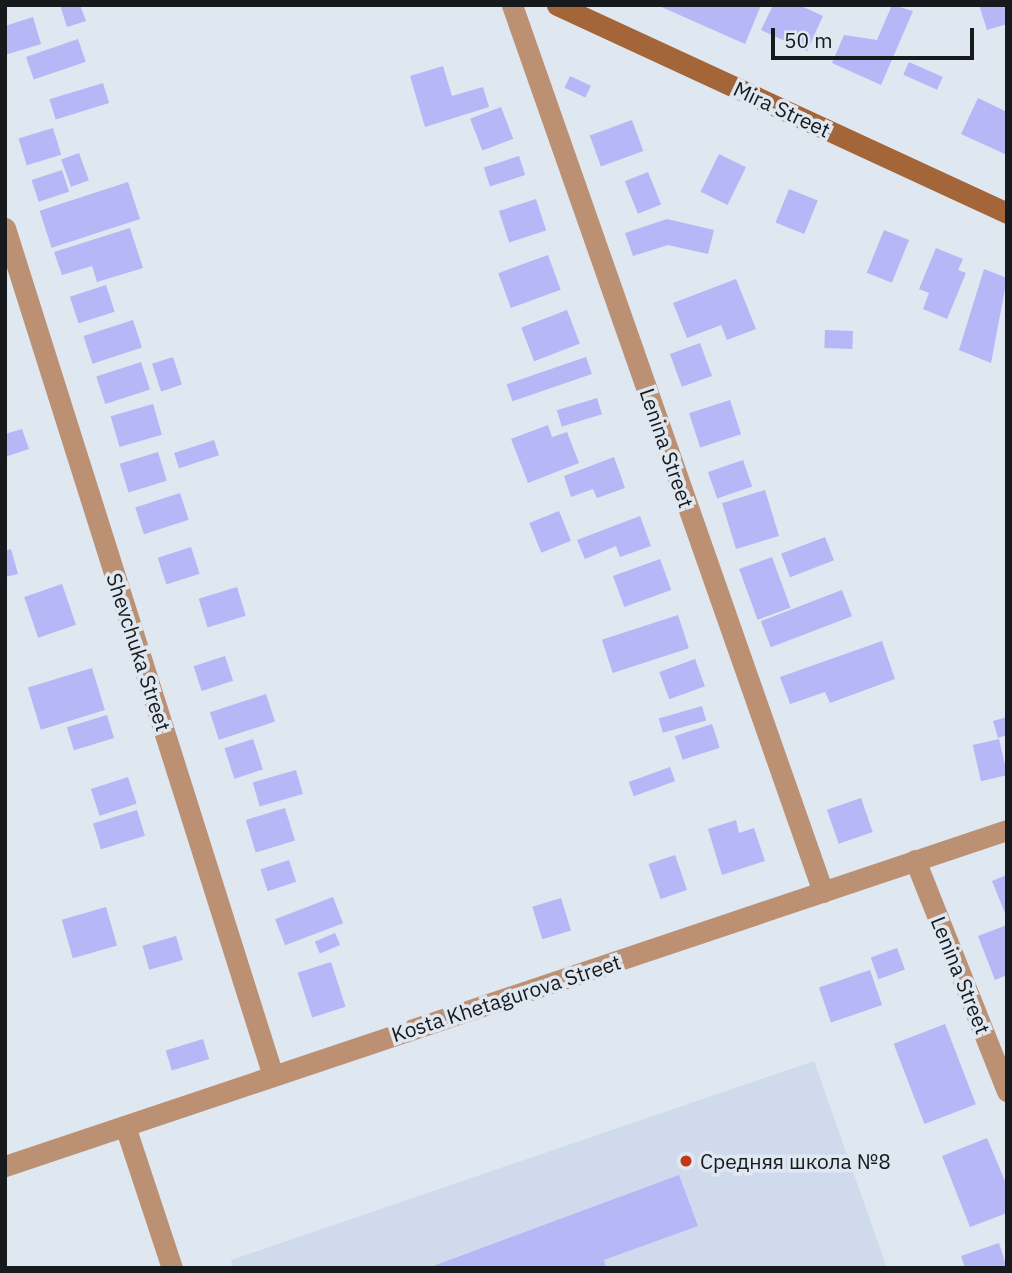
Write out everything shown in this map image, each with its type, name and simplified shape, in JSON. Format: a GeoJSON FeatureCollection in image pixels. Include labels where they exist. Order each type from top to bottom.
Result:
{"type":"FeatureCollection","features":[{"type":"Feature","properties":{"kind":"main road","name":"Mira Street"},"geometry":{"type":"LineString","coordinates":[[557,5],[1007,213]]}},
{"type":"Feature","properties":{"kind":"street","name":"Lenina Street"},"geometry":{"type":"LineString","coordinates":[[512,5],[823,892]]}},
{"type":"Feature","properties":{"kind":"street","name":"Shevchuka Street"},"geometry":{"type":"LineString","coordinates":[[5,228],[273,1076]]}},
{"type":"Feature","properties":{"kind":"street","name":"Kosta Khetagurova Street"},"geometry":{"type":"LineString","coordinates":[[5,1166],[1007,830]]}},
{"type":"Feature","properties":{"kind":"street","name":"Lenina Street"},"geometry":{"type":"LineString","coordinates":[[915,860],[1007,1091]]}},
{"type":"Feature","properties":{"kind":"street"},"geometry":{"type":"LineString","coordinates":[[125,1126],[172,1268]]}},
{"type":"Feature","properties":{"kind":"shaded area","name":"Средняя школа №8"},"geometry":{"type":"Polygon","coordinates":[[[814,1061],[887,1268],[233,1268],[231,1260],[814,1061]]]}},
{"type":"Feature","properties":{"kind":"building"},"geometry":{"type":"Polygon","coordinates":[[[60,5],[80,5],[86,21],[67,27],[60,5]]]}},
{"type":"Feature","properties":{"kind":"building"},"geometry":{"type":"Polygon","coordinates":[[[657,5],[761,5],[745,44],[657,5]]]}},
{"type":"Feature","properties":{"kind":"building"},"geometry":{"type":"Polygon","coordinates":[[[773,5],[799,5],[823,16],[807,51],[761,30],[773,5]]]}},
{"type":"Feature","properties":{"kind":"building"},"geometry":{"type":"Polygon","coordinates":[[[892,5],[913,11],[881,85],[832,63],[844,35],[877,40],[892,5]]]}},
{"type":"Feature","properties":{"kind":"building"},"geometry":{"type":"Polygon","coordinates":[[[979,5],[1007,5],[1007,24],[987,30],[979,5]]]}},
{"type":"Feature","properties":{"kind":"building"},"geometry":{"type":"Polygon","coordinates":[[[33,17],[41,44],[5,55],[5,26],[33,17]]]}},
{"type":"Feature","properties":{"kind":"building"},"geometry":{"type":"Polygon","coordinates":[[[78,39],[86,62],[34,80],[26,57],[78,39]]]}},
{"type":"Feature","properties":{"kind":"building"},"geometry":{"type":"Polygon","coordinates":[[[909,62],[943,77],[937,90],[903,75],[909,62]]]}},
{"type":"Feature","properties":{"kind":"building"},"geometry":{"type":"Polygon","coordinates":[[[443,66],[452,96],[483,87],[489,107],[425,127],[410,76],[443,66]]]}},
{"type":"Feature","properties":{"kind":"building"},"geometry":{"type":"Polygon","coordinates":[[[570,76],[591,86],[585,98],[565,88],[570,76]]]}},
{"type":"Feature","properties":{"kind":"building"},"geometry":{"type":"Polygon","coordinates":[[[103,83],[109,103],[56,119],[49,99],[103,83]]]}},
{"type":"Feature","properties":{"kind":"building"},"geometry":{"type":"Polygon","coordinates":[[[978,98],[1007,112],[1007,155],[961,134],[978,98]]]}},
{"type":"Feature","properties":{"kind":"building"},"geometry":{"type":"Polygon","coordinates":[[[501,107],[513,139],[482,151],[470,119],[501,107]]]}},
{"type":"Feature","properties":{"kind":"building"},"geometry":{"type":"Polygon","coordinates":[[[632,120],[643,151],[601,166],[590,135],[632,120]]]}},
{"type":"Feature","properties":{"kind":"building"},"geometry":{"type":"Polygon","coordinates":[[[53,128],[61,155],[27,165],[19,139],[53,128]]]}},
{"type":"Feature","properties":{"kind":"building"},"geometry":{"type":"Polygon","coordinates":[[[79,153],[89,180],[71,187],[61,159],[79,153]]]}},
{"type":"Feature","properties":{"kind":"building"},"geometry":{"type":"Polygon","coordinates":[[[719,154],[746,167],[728,205],[701,192],[719,154]]]}},
{"type":"Feature","properties":{"kind":"building"},"geometry":{"type":"Polygon","coordinates":[[[519,156],[525,175],[490,186],[484,167],[519,156]]]}},
{"type":"Feature","properties":{"kind":"building"},"geometry":{"type":"Polygon","coordinates":[[[62,170],[69,192],[39,202],[32,180],[62,170]]]}},
{"type":"Feature","properties":{"kind":"building"},"geometry":{"type":"Polygon","coordinates":[[[648,172],[661,204],[638,214],[625,181],[648,172]]]}},
{"type":"Feature","properties":{"kind":"building"},"geometry":{"type":"Polygon","coordinates":[[[128,182],[140,219],[52,248],[40,211],[128,182]]]}},
{"type":"Feature","properties":{"kind":"building"},"geometry":{"type":"Polygon","coordinates":[[[789,189],[818,201],[804,234],[776,222],[789,189]]]}},
{"type":"Feature","properties":{"kind":"building"},"geometry":{"type":"Polygon","coordinates":[[[536,199],[546,230],[509,242],[499,211],[536,199]]]}},
{"type":"Feature","properties":{"kind":"building"},"geometry":{"type":"Polygon","coordinates":[[[667,219],[714,230],[708,254],[668,245],[633,256],[625,233],[667,219]]]}},
{"type":"Feature","properties":{"kind":"building"},"geometry":{"type":"Polygon","coordinates":[[[130,228],[143,268],[97,282],[92,266],[62,275],[54,252],[130,228]]]}},
{"type":"Feature","properties":{"kind":"building"},"geometry":{"type":"Polygon","coordinates":[[[884,230],[909,240],[892,283],[867,273],[884,230]]]}},
{"type":"Feature","properties":{"kind":"building"},"geometry":{"type":"Polygon","coordinates":[[[936,248],[963,259],[958,270],[966,273],[947,319],[923,309],[929,293],[919,289],[936,248]]]}},
{"type":"Feature","properties":{"kind":"building"},"geometry":{"type":"Polygon","coordinates":[[[548,255],[561,290],[511,308],[498,273],[548,255]]]}},
{"type":"Feature","properties":{"kind":"building"},"geometry":{"type":"Polygon","coordinates":[[[984,269],[1007,278],[991,363],[959,350],[984,269]]]}},
{"type":"Feature","properties":{"kind":"building"},"geometry":{"type":"Polygon","coordinates":[[[736,279],[756,329],[727,340],[721,325],[687,338],[673,303],[736,279]]]}},
{"type":"Feature","properties":{"kind":"building"},"geometry":{"type":"Polygon","coordinates":[[[106,285],[115,312],[79,323],[70,297],[106,285]]]}},
{"type":"Feature","properties":{"kind":"building"},"geometry":{"type":"Polygon","coordinates":[[[567,310],[580,344],[534,361],[521,328],[567,310]]]}},
{"type":"Feature","properties":{"kind":"building"},"geometry":{"type":"Polygon","coordinates":[[[133,320],[142,348],[93,364],[84,336],[133,320]]]}},
{"type":"Feature","properties":{"kind":"building"},"geometry":{"type":"Polygon","coordinates":[[[825,330],[853,331],[852,349],[824,348],[825,330]]]}},
{"type":"Feature","properties":{"kind":"building"},"geometry":{"type":"Polygon","coordinates":[[[700,343],[712,376],[682,387],[670,354],[700,343]]]}},
{"type":"Feature","properties":{"kind":"building"},"geometry":{"type":"Polygon","coordinates":[[[173,357],[182,385],[161,391],[152,364],[173,357]]]}},
{"type":"Feature","properties":{"kind":"building"},"geometry":{"type":"Polygon","coordinates":[[[586,357],[592,374],[512,401],[507,384],[586,357]]]}},
{"type":"Feature","properties":{"kind":"building"},"geometry":{"type":"Polygon","coordinates":[[[141,362],[150,390],[105,404],[96,377],[141,362]]]}},
{"type":"Feature","properties":{"kind":"building"},"geometry":{"type":"Polygon","coordinates":[[[597,398],[602,414],[562,427],[557,410],[597,398]]]}},
{"type":"Feature","properties":{"kind":"building"},"geometry":{"type":"Polygon","coordinates":[[[730,400],[741,434],[700,448],[689,413],[730,400]]]}},
{"type":"Feature","properties":{"kind":"building"},"geometry":{"type":"Polygon","coordinates":[[[153,404],[162,435],[120,447],[111,416],[153,404]]]}},
{"type":"Feature","properties":{"kind":"building"},"geometry":{"type":"Polygon","coordinates":[[[548,425],[552,437],[567,432],[579,463],[528,483],[511,439],[548,425]]]}},
{"type":"Feature","properties":{"kind":"building"},"geometry":{"type":"Polygon","coordinates":[[[22,429],[29,449],[5,457],[5,434],[22,429]]]}},
{"type":"Feature","properties":{"kind":"building"},"geometry":{"type":"Polygon","coordinates":[[[214,440],[219,455],[179,468],[174,453],[214,440]]]}},
{"type":"Feature","properties":{"kind":"building"},"geometry":{"type":"Polygon","coordinates":[[[158,452],[167,481],[129,492],[120,464],[158,452]]]}},
{"type":"Feature","properties":{"kind":"building"},"geometry":{"type":"Polygon","coordinates":[[[614,457],[625,488],[597,498],[593,489],[571,497],[564,476],[614,457]]]}},
{"type":"Feature","properties":{"kind":"building"},"geometry":{"type":"Polygon","coordinates":[[[743,460],[752,486],[717,499],[708,472],[743,460]]]}},
{"type":"Feature","properties":{"kind":"building"},"geometry":{"type":"Polygon","coordinates":[[[765,490],[779,536],[736,549],[722,503],[765,490]]]}},
{"type":"Feature","properties":{"kind":"building"},"geometry":{"type":"Polygon","coordinates":[[[180,493],[189,520],[144,534],[135,508],[180,493]]]}},
{"type":"Feature","properties":{"kind":"building"},"geometry":{"type":"Polygon","coordinates":[[[559,511],[571,541],[541,553],[529,523],[559,511]]]}},
{"type":"Feature","properties":{"kind":"building"},"geometry":{"type":"Polygon","coordinates":[[[640,516],[651,546],[620,557],[616,546],[585,559],[577,540],[640,516]]]}},
{"type":"Feature","properties":{"kind":"building"},"geometry":{"type":"Polygon","coordinates":[[[825,537],[834,560],[790,577],[781,554],[825,537]]]}},
{"type":"Feature","properties":{"kind":"building"},"geometry":{"type":"Polygon","coordinates":[[[191,547],[200,574],[166,584],[158,558],[191,547]]]}},
{"type":"Feature","properties":{"kind":"building"},"geometry":{"type":"Polygon","coordinates":[[[11,549],[18,574],[5,577],[5,551],[11,549]]]}},
{"type":"Feature","properties":{"kind":"building"},"geometry":{"type":"Polygon","coordinates":[[[772,557],[790,608],[758,620],[739,569],[772,557]]]}},
{"type":"Feature","properties":{"kind":"building"},"geometry":{"type":"Polygon","coordinates":[[[660,559],[671,590],[624,607],[613,576],[660,559]]]}},
{"type":"Feature","properties":{"kind":"building"},"geometry":{"type":"Polygon","coordinates":[[[62,584],[76,625],[38,638],[24,597],[62,584]]]}},
{"type":"Feature","properties":{"kind":"building"},"geometry":{"type":"Polygon","coordinates":[[[237,587],[246,616],[208,627],[199,599],[237,587]]]}},
{"type":"Feature","properties":{"kind":"building"},"geometry":{"type":"Polygon","coordinates":[[[842,590],[852,616],[771,647],[761,621],[842,590]]]}},
{"type":"Feature","properties":{"kind":"building"},"geometry":{"type":"Polygon","coordinates":[[[678,615],[689,648],[613,673],[602,640],[678,615]]]}},
{"type":"Feature","properties":{"kind":"building"},"geometry":{"type":"Polygon","coordinates":[[[882,641],[895,679],[830,703],[825,692],[790,704],[780,677],[882,641]]]}},
{"type":"Feature","properties":{"kind":"building"},"geometry":{"type":"Polygon","coordinates":[[[225,656],[233,681],[202,691],[194,666],[225,656]]]}},
{"type":"Feature","properties":{"kind":"building"},"geometry":{"type":"Polygon","coordinates":[[[695,659],[705,686],[669,699],[659,672],[695,659]]]}},
{"type":"Feature","properties":{"kind":"building"},"geometry":{"type":"Polygon","coordinates":[[[92,668],[105,710],[41,730],[28,688],[92,668]]]}},
{"type":"Feature","properties":{"kind":"building"},"geometry":{"type":"Polygon","coordinates":[[[266,694],[275,722],[219,740],[210,712],[266,694]]]}},
{"type":"Feature","properties":{"kind":"building"},"geometry":{"type":"Polygon","coordinates":[[[702,706],[706,720],[663,733],[659,718],[702,706]]]}},
{"type":"Feature","properties":{"kind":"building"},"geometry":{"type":"Polygon","coordinates":[[[107,715],[114,738],[74,750],[67,727],[107,715]]]}},
{"type":"Feature","properties":{"kind":"building"},"geometry":{"type":"Polygon","coordinates":[[[1007,717],[1007,735],[998,738],[993,721],[1007,717]]]}},
{"type":"Feature","properties":{"kind":"building"},"geometry":{"type":"Polygon","coordinates":[[[712,724],[720,748],[683,760],[675,736],[712,724]]]}},
{"type":"Feature","properties":{"kind":"building"},"geometry":{"type":"Polygon","coordinates":[[[253,739],[263,769],[234,779],[224,748],[253,739]]]}},
{"type":"Feature","properties":{"kind":"building"},"geometry":{"type":"Polygon","coordinates":[[[999,739],[1007,775],[981,781],[973,745],[999,739]]]}},
{"type":"Feature","properties":{"kind":"building"},"geometry":{"type":"Polygon","coordinates":[[[670,767],[675,781],[634,796],[629,782],[670,767]]]}},
{"type":"Feature","properties":{"kind":"building"},"geometry":{"type":"Polygon","coordinates":[[[296,770],[303,794],[260,806],[253,782],[296,770]]]}},
{"type":"Feature","properties":{"kind":"building"},"geometry":{"type":"Polygon","coordinates":[[[128,777],[137,804],[100,816],[91,789],[128,777]]]}},
{"type":"Feature","properties":{"kind":"building"},"geometry":{"type":"Polygon","coordinates":[[[861,798],[873,832],[839,844],[827,810],[861,798]]]}},
{"type":"Feature","properties":{"kind":"building"},"geometry":{"type":"Polygon","coordinates":[[[285,808],[295,841],[256,853],[246,820],[285,808]]]}},
{"type":"Feature","properties":{"kind":"building"},"geometry":{"type":"Polygon","coordinates":[[[137,810],[145,836],[101,849],[93,823],[137,810]]]}},
{"type":"Feature","properties":{"kind":"building"},"geometry":{"type":"Polygon","coordinates":[[[736,820],[739,833],[754,828],[765,861],[722,875],[708,829],[736,820]]]}},
{"type":"Feature","properties":{"kind":"building"},"geometry":{"type":"Polygon","coordinates":[[[675,855],[687,890],[661,899],[649,864],[675,855]]]}},
{"type":"Feature","properties":{"kind":"building"},"geometry":{"type":"Polygon","coordinates":[[[289,860],[296,882],[268,891],[260,869],[289,860]]]}},
{"type":"Feature","properties":{"kind":"building"},"geometry":{"type":"Polygon","coordinates":[[[1007,875],[1007,918],[992,881],[1007,875]]]}},
{"type":"Feature","properties":{"kind":"building"},"geometry":{"type":"Polygon","coordinates":[[[333,897],[343,923],[285,945],[275,919],[333,897]]]}},
{"type":"Feature","properties":{"kind":"building"},"geometry":{"type":"Polygon","coordinates":[[[561,898],[571,931],[542,939],[532,907],[561,898]]]}},
{"type":"Feature","properties":{"kind":"building"},"geometry":{"type":"Polygon","coordinates":[[[106,907],[117,945],[73,958],[62,920],[106,907]]]}},
{"type":"Feature","properties":{"kind":"building"},"geometry":{"type":"Polygon","coordinates":[[[1007,925],[1007,975],[995,980],[978,936],[1007,925]]]}},
{"type":"Feature","properties":{"kind":"building"},"geometry":{"type":"Polygon","coordinates":[[[335,933],[340,945],[320,954],[315,942],[335,933]]]}},
{"type":"Feature","properties":{"kind":"building"},"geometry":{"type":"Polygon","coordinates":[[[176,936],[183,960],[149,970],[142,946],[176,936]]]}},
{"type":"Feature","properties":{"kind":"building"},"geometry":{"type":"Polygon","coordinates":[[[897,948],[905,970],[879,979],[871,958],[897,948]]]}},
{"type":"Feature","properties":{"kind":"building"},"geometry":{"type":"Polygon","coordinates":[[[331,962],[346,1007],[312,1018],[298,973],[331,962]]]}},
{"type":"Feature","properties":{"kind":"building"},"geometry":{"type":"Polygon","coordinates":[[[870,970],[882,1005],[831,1023],[819,988],[870,970]]]}},
{"type":"Feature","properties":{"kind":"building"},"geometry":{"type":"Polygon","coordinates":[[[945,1024],[976,1104],[924,1124],[894,1044],[945,1024]]]}},
{"type":"Feature","properties":{"kind":"building"},"geometry":{"type":"Polygon","coordinates":[[[203,1039],[209,1059],[172,1070],[166,1050],[203,1039]]]}},
{"type":"Feature","properties":{"kind":"building"},"geometry":{"type":"Polygon","coordinates":[[[987,1138],[1007,1186],[1007,1213],[970,1227],[942,1156],[987,1138]]]}},
{"type":"Feature","properties":{"kind":"building"},"geometry":{"type":"Polygon","coordinates":[[[679,1175],[698,1226],[604,1260],[606,1268],[428,1268],[679,1175]]]}},
{"type":"Feature","properties":{"kind":"building"},"geometry":{"type":"Polygon","coordinates":[[[999,1243],[1007,1268],[965,1268],[961,1256],[999,1243]]]}},
{"type":"Feature","properties":{"kind":"place","name":"Средняя школа №8"},"geometry":{"type":"Point","coordinates":[686,1161]}}]}
